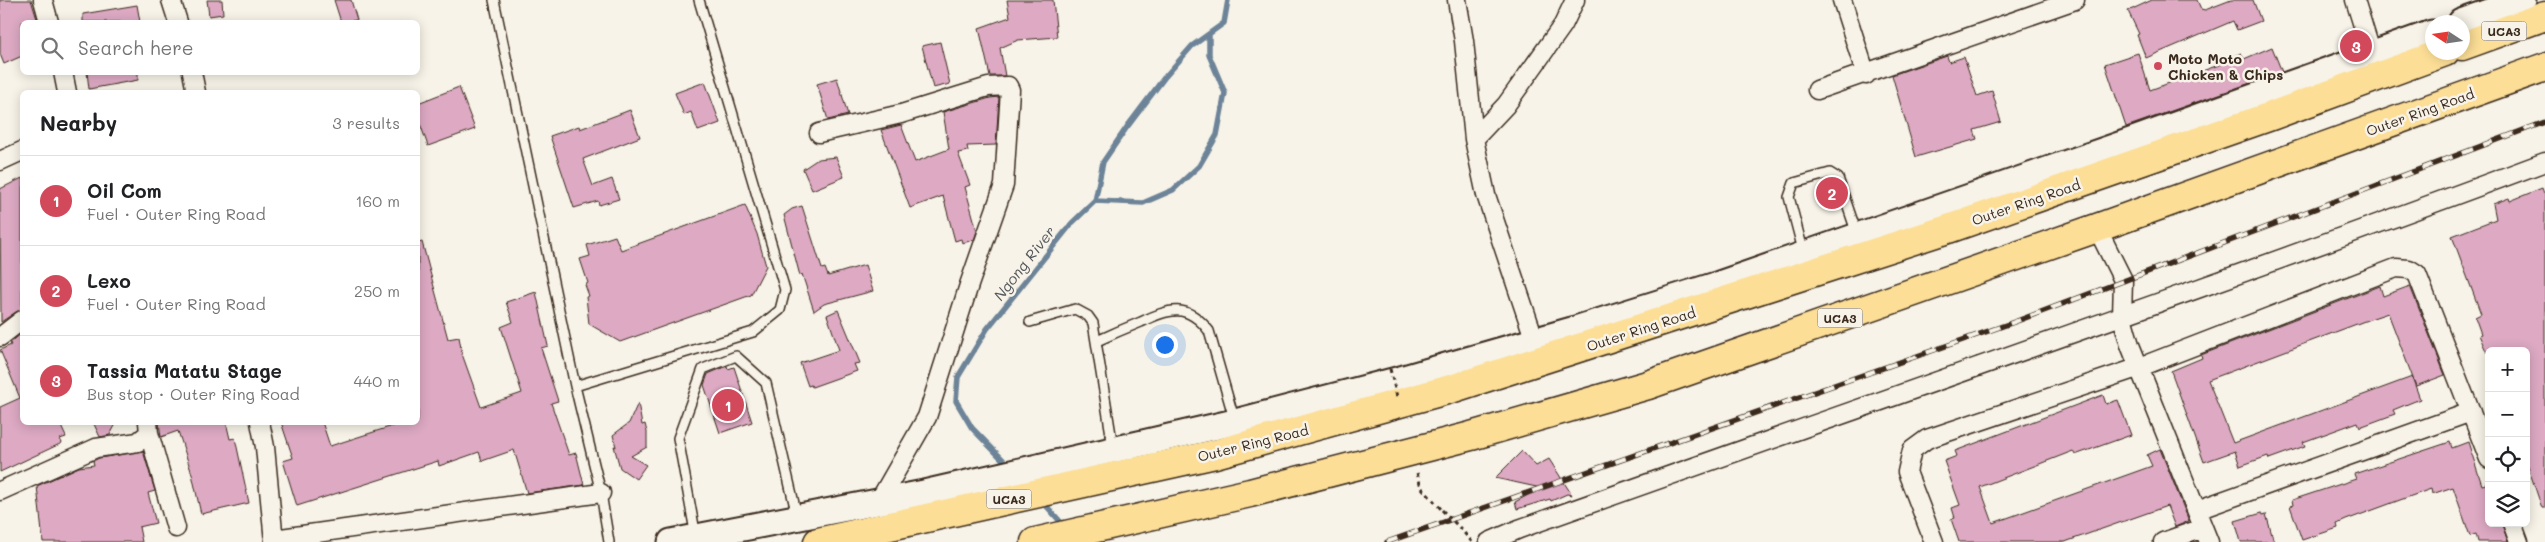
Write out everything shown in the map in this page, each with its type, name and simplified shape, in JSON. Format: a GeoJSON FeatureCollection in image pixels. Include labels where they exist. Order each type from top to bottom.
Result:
{"type":"FeatureCollection","features":[{"type":"Feature","properties":{"kind":"main road","name":"UCA3"},"geometry":{"type":"LineString","coordinates":[[2470,19],[2523,0]]}},
{"type":"Feature","properties":{"kind":"main road","name":"UCA3"},"geometry":{"type":"LineString","coordinates":[[2470,43],[2545,16]]}},
{"type":"Feature","properties":{"kind":"main road","name":"UCA3"},"geometry":{"type":"LineString","coordinates":[[671,542],[879,502],[928,504],[1070,460],[1243,420],[1535,341],[1719,284],[2425,36]]}},
{"type":"Feature","properties":{"kind":"main road","name":"Outer Ring Road"},"geometry":{"type":"LineString","coordinates":[[818,542],[928,504],[1086,482],[1215,454],[1454,388],[1967,222],[2271,116],[2425,59]]}},
{"type":"Feature","properties":{"kind":"main road","name":"Outer Ring Road"},"geometry":{"type":"LineString","coordinates":[[1035,542],[1250,494],[1471,436],[1648,385],[2097,228],[2545,67]]}},
{"type":"Feature","properties":{"kind":"main road"},"geometry":{"type":"LineString","coordinates":[[1684,315],[1719,284]]}},
{"type":"Feature","properties":{"kind":"main road"},"geometry":{"type":"LineString","coordinates":[[1243,420],[1292,434]]}},
{"type":"Feature","properties":{"kind":"street"},"geometry":{"type":"LineString","coordinates":[[43,0],[48,20]]}},
{"type":"Feature","properties":{"kind":"street"},"geometry":{"type":"LineString","coordinates":[[171,0],[177,20]]}},
{"type":"Feature","properties":{"kind":"street"},"geometry":{"type":"LineString","coordinates":[[1457,0],[1463,31],[1474,139],[1486,194],[1535,341]]}},
{"type":"Feature","properties":{"kind":"street"},"geometry":{"type":"LineString","coordinates":[[1474,139],[1506,105],[1563,25],[1575,0]]}},
{"type":"Feature","properties":{"kind":"street"},"geometry":{"type":"LineString","coordinates":[[1842,0],[1866,75]]}},
{"type":"Feature","properties":{"kind":"street"},"geometry":{"type":"LineString","coordinates":[[1818,90],[1866,75],[2076,0]]}},
{"type":"Feature","properties":{"kind":"street"},"geometry":{"type":"LineString","coordinates":[[2355,0],[2372,55]]}},
{"type":"Feature","properties":{"kind":"street"},"geometry":{"type":"LineString","coordinates":[[64,75],[67,90]]}},
{"type":"Feature","properties":{"kind":"street"},"geometry":{"type":"LineString","coordinates":[[193,75],[196,90]]}},
{"type":"Feature","properties":{"kind":"street"},"geometry":{"type":"LineString","coordinates":[[819,133],[901,114],[980,89],[1003,84],[1008,86],[1010,90],[1004,185],[969,285],[928,417],[879,502]]}},
{"type":"Feature","properties":{"kind":"street"},"geometry":{"type":"LineString","coordinates":[[0,161],[20,153]]}},
{"type":"Feature","properties":{"kind":"street"},"geometry":{"type":"LineString","coordinates":[[1496,541],[1860,407],[2122,317],[2545,162]]}},
{"type":"Feature","properties":{"kind":"street"},"geometry":{"type":"LineString","coordinates":[[2097,228],[2123,280],[2122,317],[2206,535],[2163,542]]}},
{"type":"Feature","properties":{"kind":"street"},"geometry":{"type":"LineString","coordinates":[[1934,542],[1907,472],[1912,450],[1927,439],[2140,367],[2396,268],[2409,270],[2417,274],[2485,448]]}},
{"type":"Feature","properties":{"kind":"street"},"geometry":{"type":"LineString","coordinates":[[0,337],[20,322]]}},
{"type":"Feature","properties":{"kind":"street"},"geometry":{"type":"LineString","coordinates":[[2197,510],[2472,412]]}},
{"type":"Feature","properties":{"kind":"street"},"geometry":{"type":"LineString","coordinates":[[261,425],[265,447],[274,541],[601,493]]}},
{"type":"Feature","properties":{"kind":"street"},"geometry":{"type":"LineString","coordinates":[[0,490],[96,448],[138,442],[148,428]]}},
{"type":"Feature","properties":{"kind":"street"},"geometry":{"type":"LineString","coordinates":[[148,428],[176,528]]}},
{"type":"Feature","properties":{"kind":"street"},"geometry":{"type":"LineString","coordinates":[[2513,527],[2519,542]]}},
{"type":"Feature","properties":{"kind":"lane"},"geometry":{"type":"LineString","coordinates":[[494,0],[575,386],[601,493],[608,542]]}},
{"type":"Feature","properties":{"kind":"lane"},"geometry":{"type":"LineString","coordinates":[[575,386],[752,332],[780,310],[785,290],[699,0]]}},
{"type":"Feature","properties":{"kind":"lane"},"geometry":{"type":"LineString","coordinates":[[1804,254],[1789,197],[1794,183],[1830,173],[1838,178],[1858,235]]}},
{"type":"Feature","properties":{"kind":"lane"},"geometry":{"type":"LineString","coordinates":[[1030,322],[1074,309],[1088,316],[1093,323],[1098,341],[1113,450]]}},
{"type":"Feature","properties":{"kind":"lane"},"geometry":{"type":"LineString","coordinates":[[1098,341],[1168,310],[1189,313],[1201,321],[1209,331],[1243,420]]}},
{"type":"Feature","properties":{"kind":"lane"},"geometry":{"type":"LineString","coordinates":[[696,537],[678,438],[703,368],[736,356],[766,383],[798,517]]}},
{"type":"Feature","properties":{"kind":"path"},"geometry":{"type":"LineString","coordinates":[[1390,369],[1397,397]]}},
{"type":"Feature","properties":{"kind":"path"},"geometry":{"type":"LineString","coordinates":[[1416,468],[1421,488],[1472,542]]}},
{"type":"Feature","properties":{"kind":"building"},"geometry":{"type":"Polygon","coordinates":[[[0,0],[31,0],[37,20],[20,20],[20,57],[4,64],[0,54],[0,0]]]}},
{"type":"Feature","properties":{"kind":"building"},"geometry":{"type":"Polygon","coordinates":[[[207,0],[222,0],[223,14],[209,16],[207,0]]]}},
{"type":"Feature","properties":{"kind":"building"},"geometry":{"type":"Polygon","coordinates":[[[334,0],[351,0],[357,20],[340,20],[334,0]]]}},
{"type":"Feature","properties":{"kind":"building"},"geometry":{"type":"Polygon","coordinates":[[[1007,0],[1053,0],[1057,37],[1018,40],[1000,48],[1005,76],[990,76],[979,28],[1010,17],[1007,0]]]}},
{"type":"Feature","properties":{"kind":"building"},"geometry":{"type":"Polygon","coordinates":[[[2152,0],[2197,0],[2201,9],[2205,10],[2231,0],[2253,0],[2261,21],[2237,30],[2233,21],[2146,58],[2137,35],[2139,34],[2128,11],[2152,0]]]}},
{"type":"Feature","properties":{"kind":"building"},"geometry":{"type":"Polygon","coordinates":[[[137,5],[140,20],[83,20],[83,14],[137,5]]]}},
{"type":"Feature","properties":{"kind":"building"},"geometry":{"type":"Polygon","coordinates":[[[940,42],[950,84],[933,88],[922,46],[940,42]]]}},
{"type":"Feature","properties":{"kind":"building"},"geometry":{"type":"Polygon","coordinates":[[[2272,47],[2282,72],[2126,127],[2105,64],[2138,53],[2150,90],[2227,62],[2226,59],[2241,53],[2244,59],[2272,47]]]}},
{"type":"Feature","properties":{"kind":"building"},"geometry":{"type":"Polygon","coordinates":[[[1947,56],[1949,62],[1964,57],[1977,96],[1992,91],[2001,122],[1974,130],[1977,139],[1916,157],[1892,75],[1947,56]]]}},
{"type":"Feature","properties":{"kind":"building"},"geometry":{"type":"Polygon","coordinates":[[[87,75],[138,75],[138,80],[89,89],[87,75]]]}},
{"type":"Feature","properties":{"kind":"building"},"geometry":{"type":"Polygon","coordinates":[[[837,78],[848,115],[828,120],[817,84],[837,78]]]}},
{"type":"Feature","properties":{"kind":"building"},"geometry":{"type":"Polygon","coordinates":[[[705,82],[720,123],[698,131],[691,112],[684,115],[675,93],[705,82]]]}},
{"type":"Feature","properties":{"kind":"building"},"geometry":{"type":"Polygon","coordinates":[[[459,87],[475,129],[428,146],[420,124],[420,102],[459,87]]]}},
{"type":"Feature","properties":{"kind":"building"},"geometry":{"type":"Polygon","coordinates":[[[999,97],[996,145],[967,146],[968,151],[958,153],[970,185],[965,187],[977,231],[974,240],[962,243],[961,239],[955,241],[943,196],[910,208],[881,130],[901,125],[915,162],[949,149],[943,112],[999,97]]]}},
{"type":"Feature","properties":{"kind":"building"},"geometry":{"type":"Polygon","coordinates":[[[630,110],[640,137],[583,159],[593,186],[612,179],[619,199],[599,205],[598,201],[574,208],[550,136],[579,126],[580,129],[630,110]]]}},
{"type":"Feature","properties":{"kind":"building"},"geometry":{"type":"Polygon","coordinates":[[[836,157],[844,177],[812,190],[803,169],[818,159],[836,157]]]}},
{"type":"Feature","properties":{"kind":"building"},"geometry":{"type":"Polygon","coordinates":[[[20,179],[20,311],[1,322],[0,189],[20,179]]]}},
{"type":"Feature","properties":{"kind":"building"},"geometry":{"type":"Polygon","coordinates":[[[2542,188],[2545,196],[2545,508],[2542,508],[2530,473],[2530,347],[2485,348],[2479,335],[2481,334],[2475,317],[2481,314],[2452,236],[2496,219],[2493,204],[2509,198],[2510,201],[2542,188]]]}},
{"type":"Feature","properties":{"kind":"building"},"geometry":{"type":"Polygon","coordinates":[[[745,205],[757,234],[766,266],[751,295],[620,342],[589,324],[586,297],[589,296],[585,285],[588,283],[580,259],[590,256],[587,245],[615,236],[621,250],[745,205]]]}},
{"type":"Feature","properties":{"kind":"building"},"geometry":{"type":"Polygon","coordinates":[[[802,206],[822,269],[825,268],[828,276],[865,265],[873,291],[824,304],[814,311],[802,274],[800,276],[784,215],[792,209],[802,206]]]}},
{"type":"Feature","properties":{"kind":"building"},"geometry":{"type":"Polygon","coordinates":[[[420,242],[422,242],[448,339],[459,337],[462,354],[481,407],[522,393],[501,327],[513,322],[506,302],[536,292],[548,346],[541,348],[558,401],[551,403],[569,455],[576,453],[584,485],[527,493],[514,450],[482,461],[479,452],[439,466],[438,461],[297,506],[283,461],[293,458],[282,425],[323,425],[330,446],[396,425],[420,425],[420,242]]]}},
{"type":"Feature","properties":{"kind":"building"},"geometry":{"type":"Polygon","coordinates":[[[2380,286],[2383,296],[2410,286],[2445,375],[2416,386],[2388,313],[2370,319],[2208,380],[2233,443],[2412,377],[2420,399],[2393,410],[2395,414],[2360,427],[2358,422],[2303,442],[2305,446],[2269,459],[2268,456],[2240,466],[2235,451],[2204,462],[2171,371],[2202,358],[2201,355],[2380,286]]]}},
{"type":"Feature","properties":{"kind":"building"},"geometry":{"type":"Polygon","coordinates":[[[838,310],[860,363],[854,364],[857,371],[812,387],[811,385],[808,386],[800,363],[839,350],[827,315],[838,310]]]}},
{"type":"Feature","properties":{"kind":"building"},"geometry":{"type":"Polygon","coordinates":[[[20,335],[20,398],[0,350],[11,345],[10,343],[20,335]]]}},
{"type":"Feature","properties":{"kind":"building"},"geometry":{"type":"Polygon","coordinates":[[[727,366],[728,369],[734,367],[752,422],[720,433],[704,385],[708,374],[727,366]]]}},
{"type":"Feature","properties":{"kind":"building"},"geometry":{"type":"Polygon","coordinates":[[[2103,395],[2106,404],[2118,400],[2131,435],[2075,455],[2073,451],[1980,487],[1993,523],[2152,466],[2147,455],[2160,449],[2189,521],[2175,527],[2167,506],[2065,542],[1959,542],[1951,519],[1955,518],[1952,508],[1960,505],[1944,461],[1957,456],[1955,451],[2103,395]]]}},
{"type":"Feature","properties":{"kind":"building"},"geometry":{"type":"Polygon","coordinates":[[[20,398],[20,425],[60,425],[66,437],[60,439],[62,443],[0,472],[0,407],[20,398]]]}},
{"type":"Feature","properties":{"kind":"building"},"geometry":{"type":"Polygon","coordinates":[[[638,403],[642,425],[645,424],[647,432],[647,447],[631,456],[646,465],[636,479],[620,468],[613,435],[629,423],[638,403]]]}},
{"type":"Feature","properties":{"kind":"building"},"geometry":{"type":"Polygon","coordinates":[[[94,425],[115,425],[110,435],[100,437],[94,425]]]}},
{"type":"Feature","properties":{"kind":"building"},"geometry":{"type":"Polygon","coordinates":[[[159,425],[227,425],[230,439],[235,438],[249,503],[201,514],[192,474],[178,431],[161,437],[159,425]]]}},
{"type":"Feature","properties":{"kind":"building"},"geometry":{"type":"Polygon","coordinates":[[[2450,442],[2452,448],[2468,442],[2482,485],[2485,484],[2485,527],[2503,527],[2508,542],[2478,542],[2476,534],[2470,536],[2453,487],[2432,494],[2431,489],[2346,520],[2337,524],[2338,528],[2302,540],[2290,506],[2293,505],[2292,500],[2356,479],[2354,474],[2450,442]]]}},
{"type":"Feature","properties":{"kind":"building"},"geometry":{"type":"Polygon","coordinates":[[[143,451],[155,491],[148,493],[156,523],[139,527],[142,542],[43,542],[37,486],[79,467],[94,465],[93,461],[99,458],[143,451]]]}},
{"type":"Feature","properties":{"kind":"building"},"geometry":{"type":"Polygon","coordinates":[[[1522,451],[1536,466],[1549,459],[1572,495],[1567,494],[1551,501],[1550,499],[1517,509],[1515,502],[1541,488],[1495,478],[1522,451]]]}},
{"type":"Feature","properties":{"kind":"building"},"geometry":{"type":"Polygon","coordinates":[[[2262,513],[2263,515],[2266,514],[2274,542],[2241,542],[2235,521],[2262,513]]]}},
{"type":"Feature","properties":{"kind":"waterway","name":"Ngong River"},"geometry":{"type":"LineString","coordinates":[[1010,467],[972,428],[956,401],[958,377],[987,329],[1072,223],[1095,201],[1103,162],[1127,127],[1164,78],[1192,46],[1224,23],[1228,0]]}},
{"type":"Feature","properties":{"kind":"waterway"},"geometry":{"type":"LineString","coordinates":[[1095,201],[1143,203],[1173,190],[1199,166],[1217,135],[1225,93],[1209,55],[1209,34]]}},
{"type":"Feature","properties":{"kind":"waterway","name":"Ngong River"},"geometry":{"type":"LineString","coordinates":[[1042,501],[1066,528]]}},
{"type":"Feature","properties":{"kind":"railway"},"geometry":{"type":"LineString","coordinates":[[1387,542],[2017,321],[2545,122]]}},
{"type":"Feature","properties":{"kind":"place","name":"Tassia Matatu Stage"},"geometry":{"type":"Point","coordinates":[2356,46]}},
{"type":"Feature","properties":{"kind":"place","name":"Moto Moto Chicken & Chips"},"geometry":{"type":"Point","coordinates":[2158,66]}},
{"type":"Feature","properties":{"kind":"place","name":"Lexo"},"geometry":{"type":"Point","coordinates":[1832,193]}},
{"type":"Feature","properties":{"kind":"place","name":"Oil Com"},"geometry":{"type":"Point","coordinates":[728,405]}}]}
